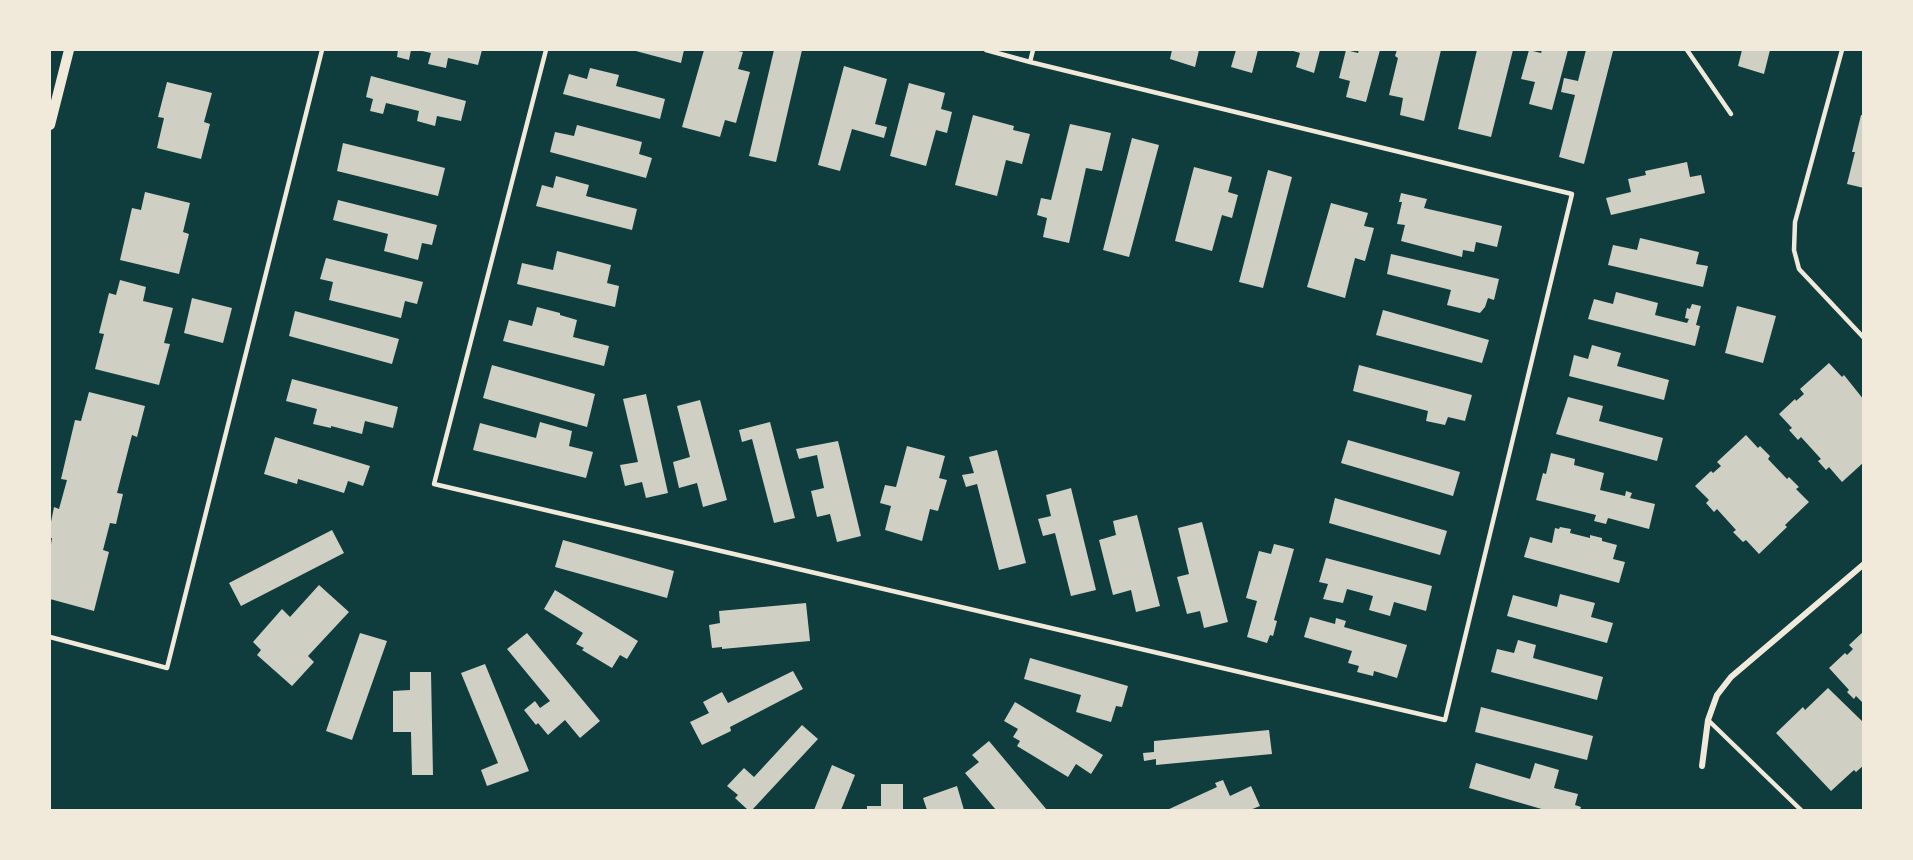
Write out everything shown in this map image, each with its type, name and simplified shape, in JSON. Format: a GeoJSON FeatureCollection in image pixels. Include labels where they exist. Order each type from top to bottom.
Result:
{"type":"FeatureCollection","features":[{"type":"Feature","properties":{"kind":"street"},"geometry":{"type":"LineString","coordinates":[[50,125],[69,50]]}},
{"type":"Feature","properties":{"kind":"street"},"geometry":{"type":"LineString","coordinates":[[1702,766],[1708,720],[1718,695],[1731,677],[1863,564]]}},
{"type":"Feature","properties":{"kind":"lane"},"geometry":{"type":"LineString","coordinates":[[50,637],[167,668],[322,50]]}},
{"type":"Feature","properties":{"kind":"lane"},"geometry":{"type":"LineString","coordinates":[[546,50],[434,484],[1445,720],[1572,194],[986,50]]}},
{"type":"Feature","properties":{"kind":"lane"},"geometry":{"type":"LineString","coordinates":[[1030,62],[1033,50]]}},
{"type":"Feature","properties":{"kind":"lane"},"geometry":{"type":"LineString","coordinates":[[1687,50],[1731,114]]}},
{"type":"Feature","properties":{"kind":"lane"},"geometry":{"type":"LineString","coordinates":[[1842,50],[1795,222],[1794,250],[1799,269],[1863,338]]}},
{"type":"Feature","properties":{"kind":"lane"},"geometry":{"type":"LineString","coordinates":[[1708,720],[1801,810]]}},
{"type":"Feature","properties":{"kind":"building"},"geometry":{"type":"Polygon","coordinates":[[[398,50],[411,50],[409,60],[397,57],[398,50]]]}},
{"type":"Feature","properties":{"kind":"building"},"geometry":{"type":"Polygon","coordinates":[[[418,50],[482,50],[478,65],[448,58],[446,68],[428,64],[431,53],[418,50]]]}},
{"type":"Feature","properties":{"kind":"building"},"geometry":{"type":"Polygon","coordinates":[[[632,50],[684,50],[681,63],[632,50]]]}},
{"type":"Feature","properties":{"kind":"building"},"geometry":{"type":"Polygon","coordinates":[[[704,50],[743,52],[738,69],[750,72],[736,123],[725,120],[720,137],[682,127],[704,50]]]}},
{"type":"Feature","properties":{"kind":"building"},"geometry":{"type":"Polygon","coordinates":[[[774,50],[802,50],[776,162],[749,156],[774,50]]]}},
{"type":"Feature","properties":{"kind":"building"},"geometry":{"type":"Polygon","coordinates":[[[1172,50],[1199,50],[1195,67],[1170,59],[1172,50]]]}},
{"type":"Feature","properties":{"kind":"building"},"geometry":{"type":"Polygon","coordinates":[[[1236,50],[1258,50],[1252,73],[1231,67],[1236,50]]]}},
{"type":"Feature","properties":{"kind":"building"},"geometry":{"type":"Polygon","coordinates":[[[1290,50],[1320,50],[1314,73],[1296,67],[1300,53],[1290,50]]]}},
{"type":"Feature","properties":{"kind":"building"},"geometry":{"type":"Polygon","coordinates":[[[1346,50],[1358,53],[1359,50],[1380,50],[1366,102],[1346,97],[1350,81],[1339,78],[1346,50]]]}},
{"type":"Feature","properties":{"kind":"building"},"geometry":{"type":"Polygon","coordinates":[[[1397,50],[1441,50],[1424,121],[1400,115],[1403,98],[1389,95],[1398,58],[1395,56],[1397,50]]]}},
{"type":"Feature","properties":{"kind":"building"},"geometry":{"type":"Polygon","coordinates":[[[1477,50],[1513,50],[1491,137],[1458,129],[1477,50]]]}},
{"type":"Feature","properties":{"kind":"building"},"geometry":{"type":"Polygon","coordinates":[[[1529,50],[1541,53],[1542,50],[1568,50],[1552,110],[1529,104],[1535,82],[1521,79],[1529,50]]]}},
{"type":"Feature","properties":{"kind":"building"},"geometry":{"type":"Polygon","coordinates":[[[1586,50],[1613,51],[1584,164],[1559,157],[1575,95],[1561,92],[1564,78],[1578,81],[1586,50]]]}},
{"type":"Feature","properties":{"kind":"building"},"geometry":{"type":"Polygon","coordinates":[[[1742,50],[1770,50],[1764,74],[1738,66],[1742,50]]]}},
{"type":"Feature","properties":{"kind":"building"},"geometry":{"type":"Polygon","coordinates":[[[844,66],[887,79],[875,124],[887,127],[884,138],[852,129],[840,171],[818,165],[844,66]]]}},
{"type":"Feature","properties":{"kind":"building"},"geometry":{"type":"Polygon","coordinates":[[[590,68],[619,75],[616,86],[665,99],[660,119],[563,94],[569,74],[587,79],[590,68]]]}},
{"type":"Feature","properties":{"kind":"building"},"geometry":{"type":"Polygon","coordinates":[[[371,76],[466,101],[461,121],[437,116],[435,126],[417,121],[419,111],[386,103],[383,114],[370,111],[373,99],[366,97],[371,76]]]}},
{"type":"Feature","properties":{"kind":"building"},"geometry":{"type":"Polygon","coordinates":[[[167,82],[212,93],[204,122],[210,124],[201,159],[157,148],[164,118],[158,117],[167,82]]]}},
{"type":"Feature","properties":{"kind":"building"},"geometry":{"type":"Polygon","coordinates":[[[909,83],[945,93],[941,109],[952,112],[947,133],[936,130],[926,166],[890,156],[909,83]]]}},
{"type":"Feature","properties":{"kind":"building"},"geometry":{"type":"Polygon","coordinates":[[[973,115],[1014,126],[1013,130],[1030,134],[1022,164],[1006,160],[997,196],[955,185],[973,115]]]}},
{"type":"Feature","properties":{"kind":"building"},"geometry":{"type":"Polygon","coordinates":[[[1861,115],[1864,115],[1864,188],[1847,184],[1861,115]]]}},
{"type":"Feature","properties":{"kind":"building"},"geometry":{"type":"Polygon","coordinates":[[[1070,124],[1111,133],[1102,171],[1086,168],[1069,243],[1043,237],[1047,218],[1037,215],[1041,198],[1051,200],[1070,124]]]}},
{"type":"Feature","properties":{"kind":"building"},"geometry":{"type":"Polygon","coordinates":[[[577,125],[642,142],[639,154],[652,158],[646,178],[550,152],[555,132],[574,136],[577,125]]]}},
{"type":"Feature","properties":{"kind":"building"},"geometry":{"type":"Polygon","coordinates":[[[1132,138],[1159,145],[1129,257],[1103,250],[1132,138]]]}},
{"type":"Feature","properties":{"kind":"building"},"geometry":{"type":"Polygon","coordinates":[[[343,143],[445,168],[438,196],[337,171],[343,143]]]}},
{"type":"Feature","properties":{"kind":"building"},"geometry":{"type":"Polygon","coordinates":[[[1687,162],[1690,177],[1701,175],[1705,193],[1611,215],[1606,198],[1631,192],[1628,179],[1646,175],[1645,171],[1687,162]]]}},
{"type":"Feature","properties":{"kind":"building"},"geometry":{"type":"Polygon","coordinates":[[[1194,167],[1232,177],[1228,192],[1238,195],[1232,218],[1222,215],[1212,251],[1175,241],[1194,167]]]}},
{"type":"Feature","properties":{"kind":"building"},"geometry":{"type":"Polygon","coordinates":[[[1268,170],[1292,177],[1263,288],[1239,282],[1268,170]]]}},
{"type":"Feature","properties":{"kind":"building"},"geometry":{"type":"Polygon","coordinates":[[[556,176],[589,185],[586,196],[637,209],[632,230],[536,206],[542,185],[553,188],[556,176]]]}},
{"type":"Feature","properties":{"kind":"building"},"geometry":{"type":"Polygon","coordinates":[[[145,192],[190,203],[183,232],[189,234],[179,274],[120,260],[132,208],[141,210],[145,192]]]}},
{"type":"Feature","properties":{"kind":"building"},"geometry":{"type":"Polygon","coordinates":[[[1401,193],[1427,199],[1424,208],[1502,226],[1497,247],[1476,242],[1474,252],[1463,250],[1462,257],[1401,241],[1405,225],[1397,224],[1402,202],[1399,202],[1401,193]]]}},
{"type":"Feature","properties":{"kind":"building"},"geometry":{"type":"Polygon","coordinates":[[[338,200],[437,225],[432,245],[422,243],[418,260],[384,251],[388,234],[333,220],[338,200]]]}},
{"type":"Feature","properties":{"kind":"building"},"geometry":{"type":"Polygon","coordinates":[[[1331,203],[1368,213],[1364,226],[1374,228],[1365,261],[1355,258],[1345,298],[1307,287],[1331,203]]]}},
{"type":"Feature","properties":{"kind":"building"},"geometry":{"type":"Polygon","coordinates":[[[1640,238],[1699,252],[1696,264],[1708,266],[1703,287],[1608,265],[1613,245],[1637,250],[1640,238]]]}},
{"type":"Feature","properties":{"kind":"building"},"geometry":{"type":"Polygon","coordinates":[[[557,251],[611,265],[607,283],[619,286],[615,307],[517,284],[522,263],[553,270],[557,251]]]}},
{"type":"Feature","properties":{"kind":"building"},"geometry":{"type":"Polygon","coordinates":[[[1391,254],[1499,279],[1494,300],[1488,298],[1480,313],[1447,305],[1451,290],[1387,274],[1391,254]]]}},
{"type":"Feature","properties":{"kind":"building"},"geometry":{"type":"Polygon","coordinates":[[[326,258],[423,282],[417,304],[405,301],[401,318],[329,300],[333,282],[320,279],[326,258]]]}},
{"type":"Feature","properties":{"kind":"building"},"geometry":{"type":"Polygon","coordinates":[[[120,280],[146,287],[143,301],[173,308],[164,343],[170,344],[159,385],[95,369],[104,334],[99,333],[109,293],[116,295],[120,280]]]}},
{"type":"Feature","properties":{"kind":"building"},"geometry":{"type":"Polygon","coordinates":[[[1616,292],[1658,303],[1655,315],[1687,323],[1689,319],[1685,318],[1687,308],[1690,309],[1692,304],[1701,306],[1696,325],[1700,326],[1695,346],[1588,319],[1594,299],[1613,304],[1616,292]]]}},
{"type":"Feature","properties":{"kind":"building"},"geometry":{"type":"Polygon","coordinates":[[[192,298],[232,308],[223,343],[184,333],[192,298]]]}},
{"type":"Feature","properties":{"kind":"building"},"geometry":{"type":"Polygon","coordinates":[[[1737,306],[1776,316],[1763,363],[1725,353],[1737,306]]]}},
{"type":"Feature","properties":{"kind":"building"},"geometry":{"type":"Polygon","coordinates":[[[537,307],[577,320],[573,337],[609,346],[604,366],[503,341],[509,320],[532,326],[537,307]]]}},
{"type":"Feature","properties":{"kind":"building"},"geometry":{"type":"Polygon","coordinates":[[[1383,310],[1489,340],[1482,363],[1376,335],[1383,310]]]}},
{"type":"Feature","properties":{"kind":"building"},"geometry":{"type":"Polygon","coordinates":[[[295,311],[399,339],[392,364],[289,336],[295,311]]]}},
{"type":"Feature","properties":{"kind":"building"},"geometry":{"type":"Polygon","coordinates":[[[1592,345],[1621,353],[1617,366],[1669,380],[1664,400],[1569,376],[1574,355],[1588,359],[1592,345]]]}},
{"type":"Feature","properties":{"kind":"building"},"geometry":{"type":"Polygon","coordinates":[[[1829,363],[1842,377],[1844,375],[1864,400],[1864,462],[1842,482],[1829,467],[1826,470],[1818,461],[1821,459],[1801,437],[1798,440],[1789,430],[1792,428],[1779,414],[1804,394],[1800,389],[1829,363]]]}},
{"type":"Feature","properties":{"kind":"building"},"geometry":{"type":"Polygon","coordinates":[[[492,365],[595,394],[587,427],[483,398],[492,365]]]}},
{"type":"Feature","properties":{"kind":"building"},"geometry":{"type":"Polygon","coordinates":[[[1359,365],[1472,395],[1465,421],[1448,417],[1445,425],[1426,421],[1428,411],[1353,391],[1359,365]]]}},
{"type":"Feature","properties":{"kind":"building"},"geometry":{"type":"Polygon","coordinates":[[[292,379],[398,407],[393,428],[365,421],[362,434],[313,424],[317,409],[286,401],[292,379]]]}},
{"type":"Feature","properties":{"kind":"building"},"geometry":{"type":"Polygon","coordinates":[[[89,392],[145,406],[137,437],[132,435],[117,493],[123,494],[116,524],[110,523],[103,550],[109,552],[94,611],[50,599],[52,538],[50,538],[50,527],[54,507],[59,509],[67,480],[61,479],[75,420],[81,421],[89,392]]]}},
{"type":"Feature","properties":{"kind":"building"},"geometry":{"type":"Polygon","coordinates":[[[646,394],[668,493],[646,498],[642,482],[625,486],[620,465],[638,462],[623,399],[646,394]]]}},
{"type":"Feature","properties":{"kind":"building"},"geometry":{"type":"Polygon","coordinates":[[[1568,397],[1603,406],[1599,421],[1663,438],[1657,461],[1556,434],[1568,397]]]}},
{"type":"Feature","properties":{"kind":"building"},"geometry":{"type":"Polygon","coordinates":[[[700,400],[727,500],[703,507],[697,483],[679,488],[673,462],[690,457],[677,406],[700,400]]]}},
{"type":"Feature","properties":{"kind":"building"},"geometry":{"type":"Polygon","coordinates":[[[540,422],[572,431],[569,446],[593,452],[586,478],[473,450],[480,423],[536,438],[540,422]]]}},
{"type":"Feature","properties":{"kind":"building"},"geometry":{"type":"Polygon","coordinates":[[[770,422],[795,518],[774,523],[752,439],[742,442],[739,430],[770,422]]]}},
{"type":"Feature","properties":{"kind":"building"},"geometry":{"type":"Polygon","coordinates":[[[1746,435],[1758,448],[1760,446],[1770,456],[1768,459],[1787,479],[1789,477],[1799,487],[1796,489],[1809,502],[1759,554],[1746,540],[1743,542],[1733,532],[1736,530],[1717,509],[1714,512],[1706,503],[1709,500],[1695,486],[1711,471],[1713,473],[1721,466],[1717,462],[1746,435]]]}},
{"type":"Feature","properties":{"kind":"building"},"geometry":{"type":"Polygon","coordinates":[[[275,437],[370,466],[363,486],[348,481],[344,493],[298,479],[297,484],[264,474],[275,437]]]}},
{"type":"Feature","properties":{"kind":"building"},"geometry":{"type":"Polygon","coordinates":[[[1348,440],[1460,472],[1453,496],[1341,463],[1348,440]]]}},
{"type":"Feature","properties":{"kind":"building"},"geometry":{"type":"Polygon","coordinates":[[[838,441],[861,536],[837,542],[830,514],[817,517],[811,491],[824,488],[817,455],[799,459],[796,449],[838,441]]]}},
{"type":"Feature","properties":{"kind":"building"},"geometry":{"type":"Polygon","coordinates":[[[907,446],[945,456],[939,478],[947,480],[938,511],[930,509],[922,541],[885,530],[891,506],[880,503],[885,485],[896,487],[907,446]]]}},
{"type":"Feature","properties":{"kind":"building"},"geometry":{"type":"Polygon","coordinates":[[[997,450],[1026,563],[999,570],[977,484],[966,487],[962,475],[974,473],[969,457],[997,450]]]}},
{"type":"Feature","properties":{"kind":"building"},"geometry":{"type":"Polygon","coordinates":[[[1551,453],[1575,459],[1574,465],[1604,473],[1600,490],[1625,496],[1626,491],[1632,493],[1630,498],[1655,504],[1649,529],[1608,518],[1606,524],[1594,521],[1596,515],[1536,500],[1551,453]]]}},
{"type":"Feature","properties":{"kind":"building"},"geometry":{"type":"Polygon","coordinates":[[[1071,488],[1096,590],[1071,596],[1055,533],[1043,536],[1038,519],[1051,516],[1046,495],[1071,488]]]}},
{"type":"Feature","properties":{"kind":"building"},"geometry":{"type":"Polygon","coordinates":[[[1335,498],[1447,531],[1440,555],[1329,523],[1335,498]]]}},
{"type":"Feature","properties":{"kind":"building"},"geometry":{"type":"Polygon","coordinates":[[[1137,515],[1160,606],[1136,612],[1131,590],[1113,595],[1099,540],[1116,535],[1113,521],[1137,515]]]}},
{"type":"Feature","properties":{"kind":"building"},"geometry":{"type":"Polygon","coordinates":[[[1202,522],[1228,622],[1204,628],[1200,611],[1187,614],[1177,577],[1189,574],[1178,528],[1202,522]]]}},
{"type":"Feature","properties":{"kind":"building"},"geometry":{"type":"Polygon","coordinates":[[[1555,528],[1571,529],[1570,533],[1590,538],[1590,535],[1602,538],[1602,541],[1617,545],[1613,559],[1625,562],[1619,583],[1524,557],[1530,537],[1552,543],[1555,528]]]}},
{"type":"Feature","properties":{"kind":"building"},"geometry":{"type":"Polygon","coordinates":[[[332,530],[344,553],[241,606],[229,583],[332,530]]]}},
{"type":"Feature","properties":{"kind":"building"},"geometry":{"type":"Polygon","coordinates":[[[563,540],[674,571],[667,598],[555,567],[563,540]]]}},
{"type":"Feature","properties":{"kind":"building"},"geometry":{"type":"Polygon","coordinates":[[[1274,544],[1294,549],[1274,620],[1277,621],[1273,636],[1270,635],[1267,643],[1247,637],[1257,601],[1246,598],[1259,551],[1271,554],[1274,544]]]}},
{"type":"Feature","properties":{"kind":"building"},"geometry":{"type":"Polygon","coordinates":[[[1326,558],[1432,586],[1426,611],[1394,602],[1390,616],[1369,610],[1373,596],[1347,589],[1343,603],[1323,599],[1328,584],[1319,582],[1326,558]]]}},
{"type":"Feature","properties":{"kind":"building"},"geometry":{"type":"Polygon","coordinates":[[[319,585],[349,612],[308,656],[314,662],[292,686],[257,655],[261,650],[253,642],[282,609],[290,617],[319,585]]]}},
{"type":"Feature","properties":{"kind":"building"},"geometry":{"type":"Polygon","coordinates":[[[555,590],[638,641],[627,659],[620,655],[612,668],[582,650],[584,648],[576,644],[583,633],[544,609],[555,590]]]}},
{"type":"Feature","properties":{"kind":"building"},"geometry":{"type":"Polygon","coordinates":[[[1560,594],[1595,603],[1591,617],[1613,623],[1607,643],[1507,616],[1513,595],[1557,607],[1560,594]]]}},
{"type":"Feature","properties":{"kind":"building"},"geometry":{"type":"Polygon","coordinates":[[[806,603],[810,641],[712,648],[709,625],[720,623],[719,611],[806,603]]]}},
{"type":"Feature","properties":{"kind":"building"},"geometry":{"type":"Polygon","coordinates":[[[1310,617],[1335,624],[1336,618],[1346,621],[1344,627],[1407,645],[1397,678],[1374,671],[1373,676],[1357,672],[1359,666],[1348,663],[1352,651],[1304,637],[1310,617]]]}},
{"type":"Feature","properties":{"kind":"building"},"geometry":{"type":"Polygon","coordinates":[[[1864,631],[1864,704],[1856,696],[1854,699],[1847,692],[1849,690],[1829,668],[1845,653],[1847,655],[1853,649],[1849,645],[1864,631]]]}},
{"type":"Feature","properties":{"kind":"building"},"geometry":{"type":"Polygon","coordinates":[[[360,633],[387,641],[352,740],[326,731],[360,633]]]}},
{"type":"Feature","properties":{"kind":"building"},"geometry":{"type":"Polygon","coordinates":[[[527,633],[600,721],[580,738],[565,720],[548,735],[524,710],[535,701],[540,708],[550,701],[507,649],[527,633]]]}},
{"type":"Feature","properties":{"kind":"building"},"geometry":{"type":"Polygon","coordinates":[[[1518,640],[1536,645],[1533,658],[1603,677],[1597,700],[1491,672],[1497,649],[1514,653],[1518,640]]]}},
{"type":"Feature","properties":{"kind":"building"},"geometry":{"type":"Polygon","coordinates":[[[1030,658],[1128,686],[1122,707],[1116,706],[1111,722],[1076,712],[1081,695],[1024,679],[1030,658]]]}},
{"type":"Feature","properties":{"kind":"building"},"geometry":{"type":"Polygon","coordinates":[[[485,664],[529,771],[487,786],[481,770],[498,763],[461,673],[485,664]]]}},
{"type":"Feature","properties":{"kind":"building"},"geometry":{"type":"Polygon","coordinates":[[[793,671],[803,689],[730,727],[731,731],[702,745],[690,722],[709,713],[703,702],[722,692],[728,703],[793,671]]]}},
{"type":"Feature","properties":{"kind":"building"},"geometry":{"type":"Polygon","coordinates":[[[410,672],[431,672],[433,775],[412,775],[411,732],[393,732],[393,691],[410,690],[410,672]]]}},
{"type":"Feature","properties":{"kind":"building"},"geometry":{"type":"Polygon","coordinates":[[[1828,688],[1864,723],[1864,765],[1856,772],[1854,770],[1831,791],[1776,733],[1803,707],[1805,710],[1828,688]]]}},
{"type":"Feature","properties":{"kind":"building"},"geometry":{"type":"Polygon","coordinates":[[[1015,702],[1103,755],[1091,774],[1076,764],[1068,777],[1017,746],[1020,741],[1013,737],[1018,729],[1004,721],[1015,702]]]}},
{"type":"Feature","properties":{"kind":"building"},"geometry":{"type":"Polygon","coordinates":[[[1481,707],[1593,736],[1587,760],[1475,732],[1481,707]]]}},
{"type":"Feature","properties":{"kind":"building"},"geometry":{"type":"Polygon","coordinates":[[[802,725],[818,739],[752,810],[748,810],[735,798],[738,795],[727,786],[744,768],[754,777],[802,725]]]}},
{"type":"Feature","properties":{"kind":"building"},"geometry":{"type":"Polygon","coordinates":[[[1269,730],[1272,754],[1156,765],[1156,759],[1144,761],[1143,753],[1154,752],[1154,741],[1269,730]]]}},
{"type":"Feature","properties":{"kind":"building"},"geometry":{"type":"Polygon","coordinates":[[[989,741],[1047,810],[996,810],[965,773],[979,762],[972,755],[989,741]]]}},
{"type":"Feature","properties":{"kind":"building"},"geometry":{"type":"Polygon","coordinates":[[[1476,763],[1530,779],[1535,763],[1559,770],[1554,788],[1578,794],[1575,805],[1581,807],[1580,810],[1545,810],[1469,788],[1476,763]]]}},
{"type":"Feature","properties":{"kind":"building"},"geometry":{"type":"Polygon","coordinates":[[[832,765],[855,775],[841,810],[814,810],[832,765]]]}},
{"type":"Feature","properties":{"kind":"building"},"geometry":{"type":"Polygon","coordinates":[[[1223,780],[1230,796],[1251,786],[1260,806],[1250,810],[1167,810],[1217,787],[1215,783],[1223,780]]]}},
{"type":"Feature","properties":{"kind":"building"},"geometry":{"type":"Polygon","coordinates":[[[881,784],[903,784],[903,810],[867,810],[867,806],[881,806],[881,784]]]}},
{"type":"Feature","properties":{"kind":"building"},"geometry":{"type":"Polygon","coordinates":[[[957,786],[964,810],[927,810],[923,798],[957,786]]]}}]}
